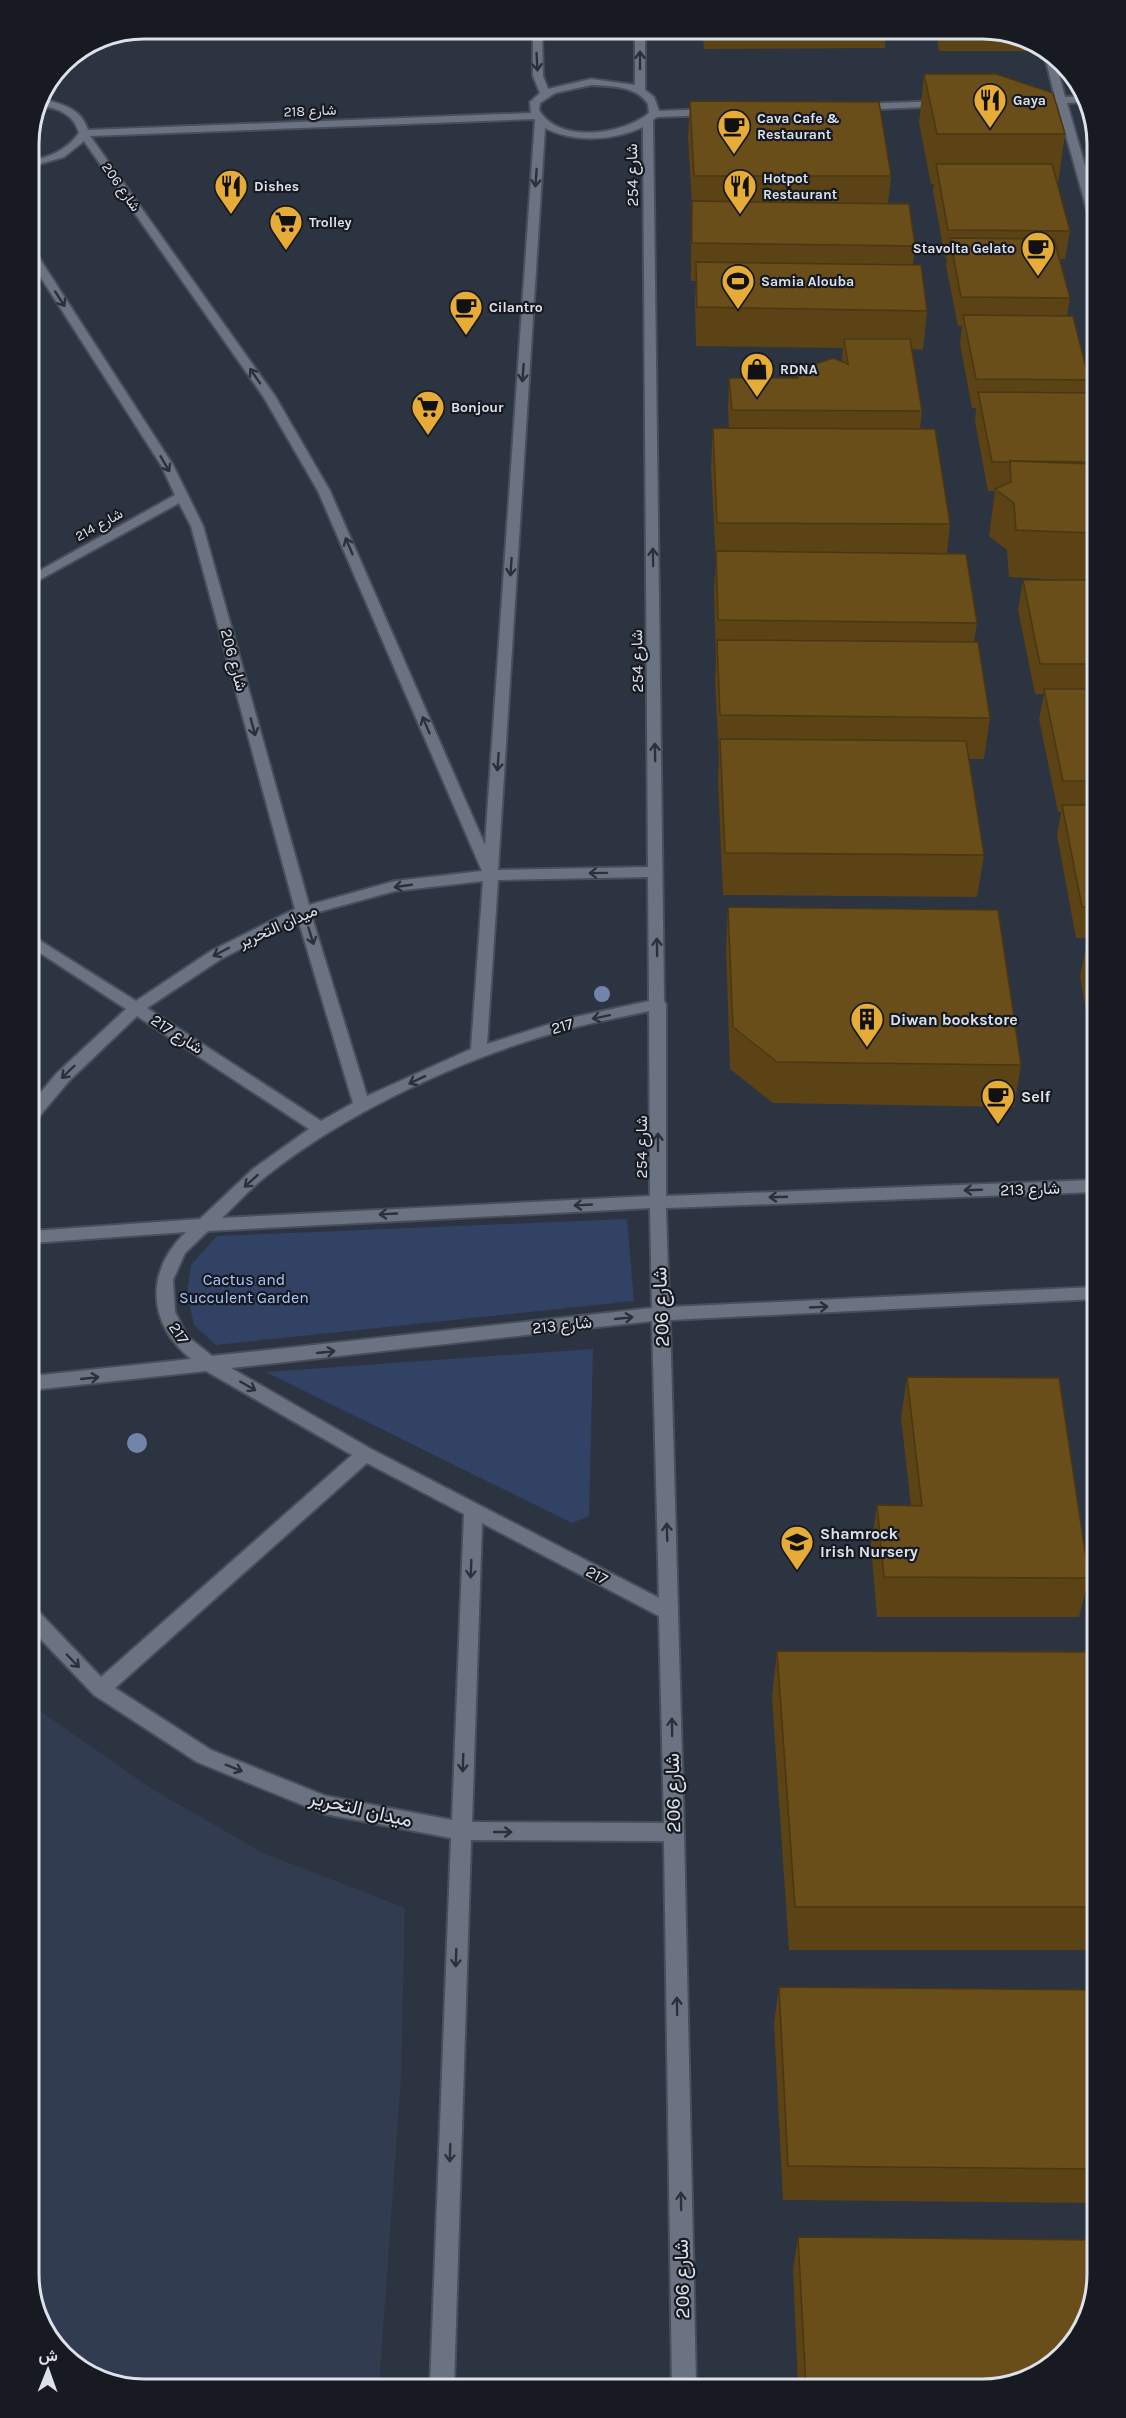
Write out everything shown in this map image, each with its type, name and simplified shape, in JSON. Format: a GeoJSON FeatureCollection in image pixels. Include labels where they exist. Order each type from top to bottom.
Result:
{"type":"FeatureCollection","features":[{"type":"Feature","properties":{"kind":"street"},"geometry":{"type":"LineString","coordinates":[[537,39],[538,76],[545,93]]}},
{"type":"Feature","properties":{"kind":"street"},"geometry":{"type":"LineString","coordinates":[[640,39],[640,91]]}},
{"type":"Feature","properties":{"kind":"street"},"geometry":{"type":"LineString","coordinates":[[1051,66],[1087,186]]}},
{"type":"Feature","properties":{"kind":"street"},"geometry":{"type":"LineString","coordinates":[[478,1052],[538,118],[534,108],[537,100],[557,87],[591,82],[626,86],[640,91],[650,98],[655,106],[651,118]]}},
{"type":"Feature","properties":{"kind":"street"},"geometry":{"type":"LineString","coordinates":[[1024,101],[1077,99]]}},
{"type":"Feature","properties":{"kind":"street","name":"شارع 206"},"geometry":{"type":"LineString","coordinates":[[48,104],[76,116],[83,124],[84,134],[269,396],[324,491],[491,875]]}},
{"type":"Feature","properties":{"kind":"street"},"geometry":{"type":"LineString","coordinates":[[845,107],[952,104]]}},
{"type":"Feature","properties":{"kind":"street"},"geometry":{"type":"LineString","coordinates":[[538,118],[562,131],[593,135],[625,132],[651,118],[725,112]]}},
{"type":"Feature","properties":{"kind":"street","name":"شارع 218"},"geometry":{"type":"LineString","coordinates":[[84,134],[538,118]]}},
{"type":"Feature","properties":{"kind":"street","name":"شارع 254"},"geometry":{"type":"LineString","coordinates":[[651,118],[658,1201]]}},
{"type":"Feature","properties":{"kind":"street"},"geometry":{"type":"LineString","coordinates":[[39,162],[58,156],[75,146],[84,134]]}},
{"type":"Feature","properties":{"kind":"street","name":"شارع 206"},"geometry":{"type":"LineString","coordinates":[[39,267],[167,465],[197,526],[303,912],[362,1105]]}},
{"type":"Feature","properties":{"kind":"street","name":"شارع 214"},"geometry":{"type":"LineString","coordinates":[[39,576],[182,496]]}},
{"type":"Feature","properties":{"kind":"street","name":"ميدان التحرير"},"geometry":{"type":"LineString","coordinates":[[39,1106],[63,1077],[137,1008],[216,955],[303,912],[395,886],[491,875],[656,872]]}},
{"type":"Feature","properties":{"kind":"street","name":"شارع 217"},"geometry":{"type":"LineString","coordinates":[[39,945],[321,1129]]}},
{"type":"Feature","properties":{"kind":"street","name":"217"},"geometry":{"type":"LineString","coordinates":[[658,1004],[566,1024],[478,1052],[362,1105],[321,1129],[259,1173],[178,1250],[165,1281],[166,1312],[181,1341],[212,1365],[364,1454],[669,1612]]}},
{"type":"Feature","properties":{"kind":"street","name":"شارع 213"},"geometry":{"type":"LineString","coordinates":[[39,1236],[203,1224],[658,1201],[1087,1186]]}},
{"type":"Feature","properties":{"kind":"street","name":"شارع 206"},"geometry":{"type":"LineString","coordinates":[[658,1201],[674,1832],[684,2379]]}},
{"type":"Feature","properties":{"kind":"street","name":"شارع 213"},"geometry":{"type":"LineString","coordinates":[[39,1382],[661,1314],[1087,1293]]}},
{"type":"Feature","properties":{"kind":"street"},"geometry":{"type":"LineString","coordinates":[[101,1689],[364,1454]]}},
{"type":"Feature","properties":{"kind":"street"},"geometry":{"type":"LineString","coordinates":[[442,2379],[473,1510]]}},
{"type":"Feature","properties":{"kind":"street","name":"ميدان التحرير"},"geometry":{"type":"LineString","coordinates":[[39,1625],[101,1689],[204,1756],[325,1805],[460,1831],[674,1832]]}},
{"type":"Feature","properties":{"kind":"shaded area"},"geometry":{"type":"Polygon","coordinates":[[[39,1710],[152,1789],[261,1852],[405,1908],[401,2077],[380,2379],[137,2379],[123,2377],[91,2365],[78,2355],[78,2340],[64,2340],[57,2332],[50,2321],[40,2288],[39,1710]]]}},
{"type":"Feature","properties":{"kind":"green space","name":"Cactus and Succulent Garden"},"geometry":{"type":"Polygon","coordinates":[[[627,1219],[634,1301],[216,1345],[194,1325],[187,1294],[191,1265],[217,1236],[627,1219]]]}},
{"type":"Feature","properties":{"kind":"green space"},"geometry":{"type":"Polygon","coordinates":[[[593,1349],[589,1516],[572,1523],[266,1372],[593,1349]]]}},
{"type":"Feature","properties":{"kind":"building"},"geometry":{"type":"Polygon","coordinates":[[[924,74],[996,74],[1053,93],[1065,134],[937,134],[924,74]]]}},
{"type":"Feature","properties":{"kind":"building"},"geometry":{"type":"Polygon","coordinates":[[[690,101],[879,102],[891,176],[694,176],[690,101]]]}},
{"type":"Feature","properties":{"kind":"building"},"geometry":{"type":"Polygon","coordinates":[[[936,164],[1052,164],[1070,231],[948,230],[936,164]]]}},
{"type":"Feature","properties":{"kind":"building"},"geometry":{"type":"Polygon","coordinates":[[[692,201],[909,204],[915,246],[692,243],[692,201]]]}},
{"type":"Feature","properties":{"kind":"building"},"geometry":{"type":"Polygon","coordinates":[[[950,238],[1054,239],[1070,298],[961,297],[950,238]]]}},
{"type":"Feature","properties":{"kind":"building"},"geometry":{"type":"Polygon","coordinates":[[[696,262],[921,265],[927,311],[697,307],[696,262]]]}},
{"type":"Feature","properties":{"kind":"building"},"geometry":{"type":"Polygon","coordinates":[[[963,315],[1073,316],[1087,380],[976,379],[963,315]]]}},
{"type":"Feature","properties":{"kind":"building"},"geometry":{"type":"Polygon","coordinates":[[[844,339],[910,339],[922,411],[732,410],[729,378],[798,378],[798,370],[833,358],[848,364],[844,339]]]}},
{"type":"Feature","properties":{"kind":"building"},"geometry":{"type":"Polygon","coordinates":[[[978,392],[1087,393],[1087,462],[992,462],[978,392]]]}},
{"type":"Feature","properties":{"kind":"building"},"geometry":{"type":"Polygon","coordinates":[[[713,428],[935,429],[950,524],[717,523],[713,428]]]}},
{"type":"Feature","properties":{"kind":"building"},"geometry":{"type":"Polygon","coordinates":[[[1010,461],[1087,464],[1087,533],[1016,530],[1014,503],[995,489],[1011,482],[1010,461]]]}},
{"type":"Feature","properties":{"kind":"building"},"geometry":{"type":"Polygon","coordinates":[[[716,551],[966,554],[977,623],[718,620],[716,551]]]}},
{"type":"Feature","properties":{"kind":"building"},"geometry":{"type":"Polygon","coordinates":[[[1023,580],[1087,580],[1087,664],[1040,664],[1023,580]]]}},
{"type":"Feature","properties":{"kind":"building"},"geometry":{"type":"Polygon","coordinates":[[[717,640],[978,642],[990,718],[720,715],[717,640]]]}},
{"type":"Feature","properties":{"kind":"building"},"geometry":{"type":"Polygon","coordinates":[[[1044,689],[1087,689],[1087,781],[1063,781],[1044,689]]]}},
{"type":"Feature","properties":{"kind":"building"},"geometry":{"type":"Polygon","coordinates":[[[720,739],[966,741],[984,855],[725,853],[720,739]]]}},
{"type":"Feature","properties":{"kind":"building"},"geometry":{"type":"Polygon","coordinates":[[[1062,805],[1087,805],[1087,907],[1082,907],[1062,805]]]}},
{"type":"Feature","properties":{"kind":"building"},"geometry":{"type":"Polygon","coordinates":[[[728,907],[998,910],[1021,1065],[777,1062],[733,1027],[728,907]]]}},
{"type":"Feature","properties":{"kind":"building"},"geometry":{"type":"Polygon","coordinates":[[[907,1377],[1059,1378],[1087,1565],[1087,1578],[884,1577],[877,1505],[922,1506],[907,1377]]]}},
{"type":"Feature","properties":{"kind":"building"},"geometry":{"type":"Polygon","coordinates":[[[777,1651],[1087,1652],[1087,1907],[795,1907],[777,1651]]]}},
{"type":"Feature","properties":{"kind":"building"},"geometry":{"type":"Polygon","coordinates":[[[779,1987],[1087,1990],[1087,2169],[788,2166],[779,1987]]]}},
{"type":"Feature","properties":{"kind":"building"},"geometry":{"type":"Polygon","coordinates":[[[798,2237],[1087,2240],[1086,2288],[1076,2321],[1061,2343],[1029,2368],[996,2378],[982,2379],[806,2379],[798,2237]]]}},
{"type":"Feature","properties":{"kind":"place","name":"Gaya"},"geometry":{"type":"Point","coordinates":[990,129]}},
{"type":"Feature","properties":{"kind":"place","name":"Cava Cafe & Restaurant"},"geometry":{"type":"Point","coordinates":[734,155]}},
{"type":"Feature","properties":{"kind":"place","name":"Dishes"},"geometry":{"type":"Point","coordinates":[231,215]}},
{"type":"Feature","properties":{"kind":"place","name":"Hotpot Restaurant"},"geometry":{"type":"Point","coordinates":[740,215]}},
{"type":"Feature","properties":{"kind":"place","name":"Trolley"},"geometry":{"type":"Point","coordinates":[286,251]}},
{"type":"Feature","properties":{"kind":"place","name":"Stavolta Gelato"},"geometry":{"type":"Point","coordinates":[1038,277]}},
{"type":"Feature","properties":{"kind":"place","name":"Samia Alouba"},"geometry":{"type":"Point","coordinates":[738,310]}},
{"type":"Feature","properties":{"kind":"place","name":"Cilantro"},"geometry":{"type":"Point","coordinates":[466,336]}},
{"type":"Feature","properties":{"kind":"place","name":"RDNA"},"geometry":{"type":"Point","coordinates":[757,398]}},
{"type":"Feature","properties":{"kind":"place","name":"Bonjour"},"geometry":{"type":"Point","coordinates":[428,436]}},
{"type":"Feature","properties":{"kind":"place","name":"Diwan bookstore"},"geometry":{"type":"Point","coordinates":[867,1048]}},
{"type":"Feature","properties":{"kind":"place","name":"Self"},"geometry":{"type":"Point","coordinates":[998,1125]}},
{"type":"Feature","properties":{"kind":"place","name":"Shamrock Irish Nursery"},"geometry":{"type":"Point","coordinates":[797,1571]}}]}
